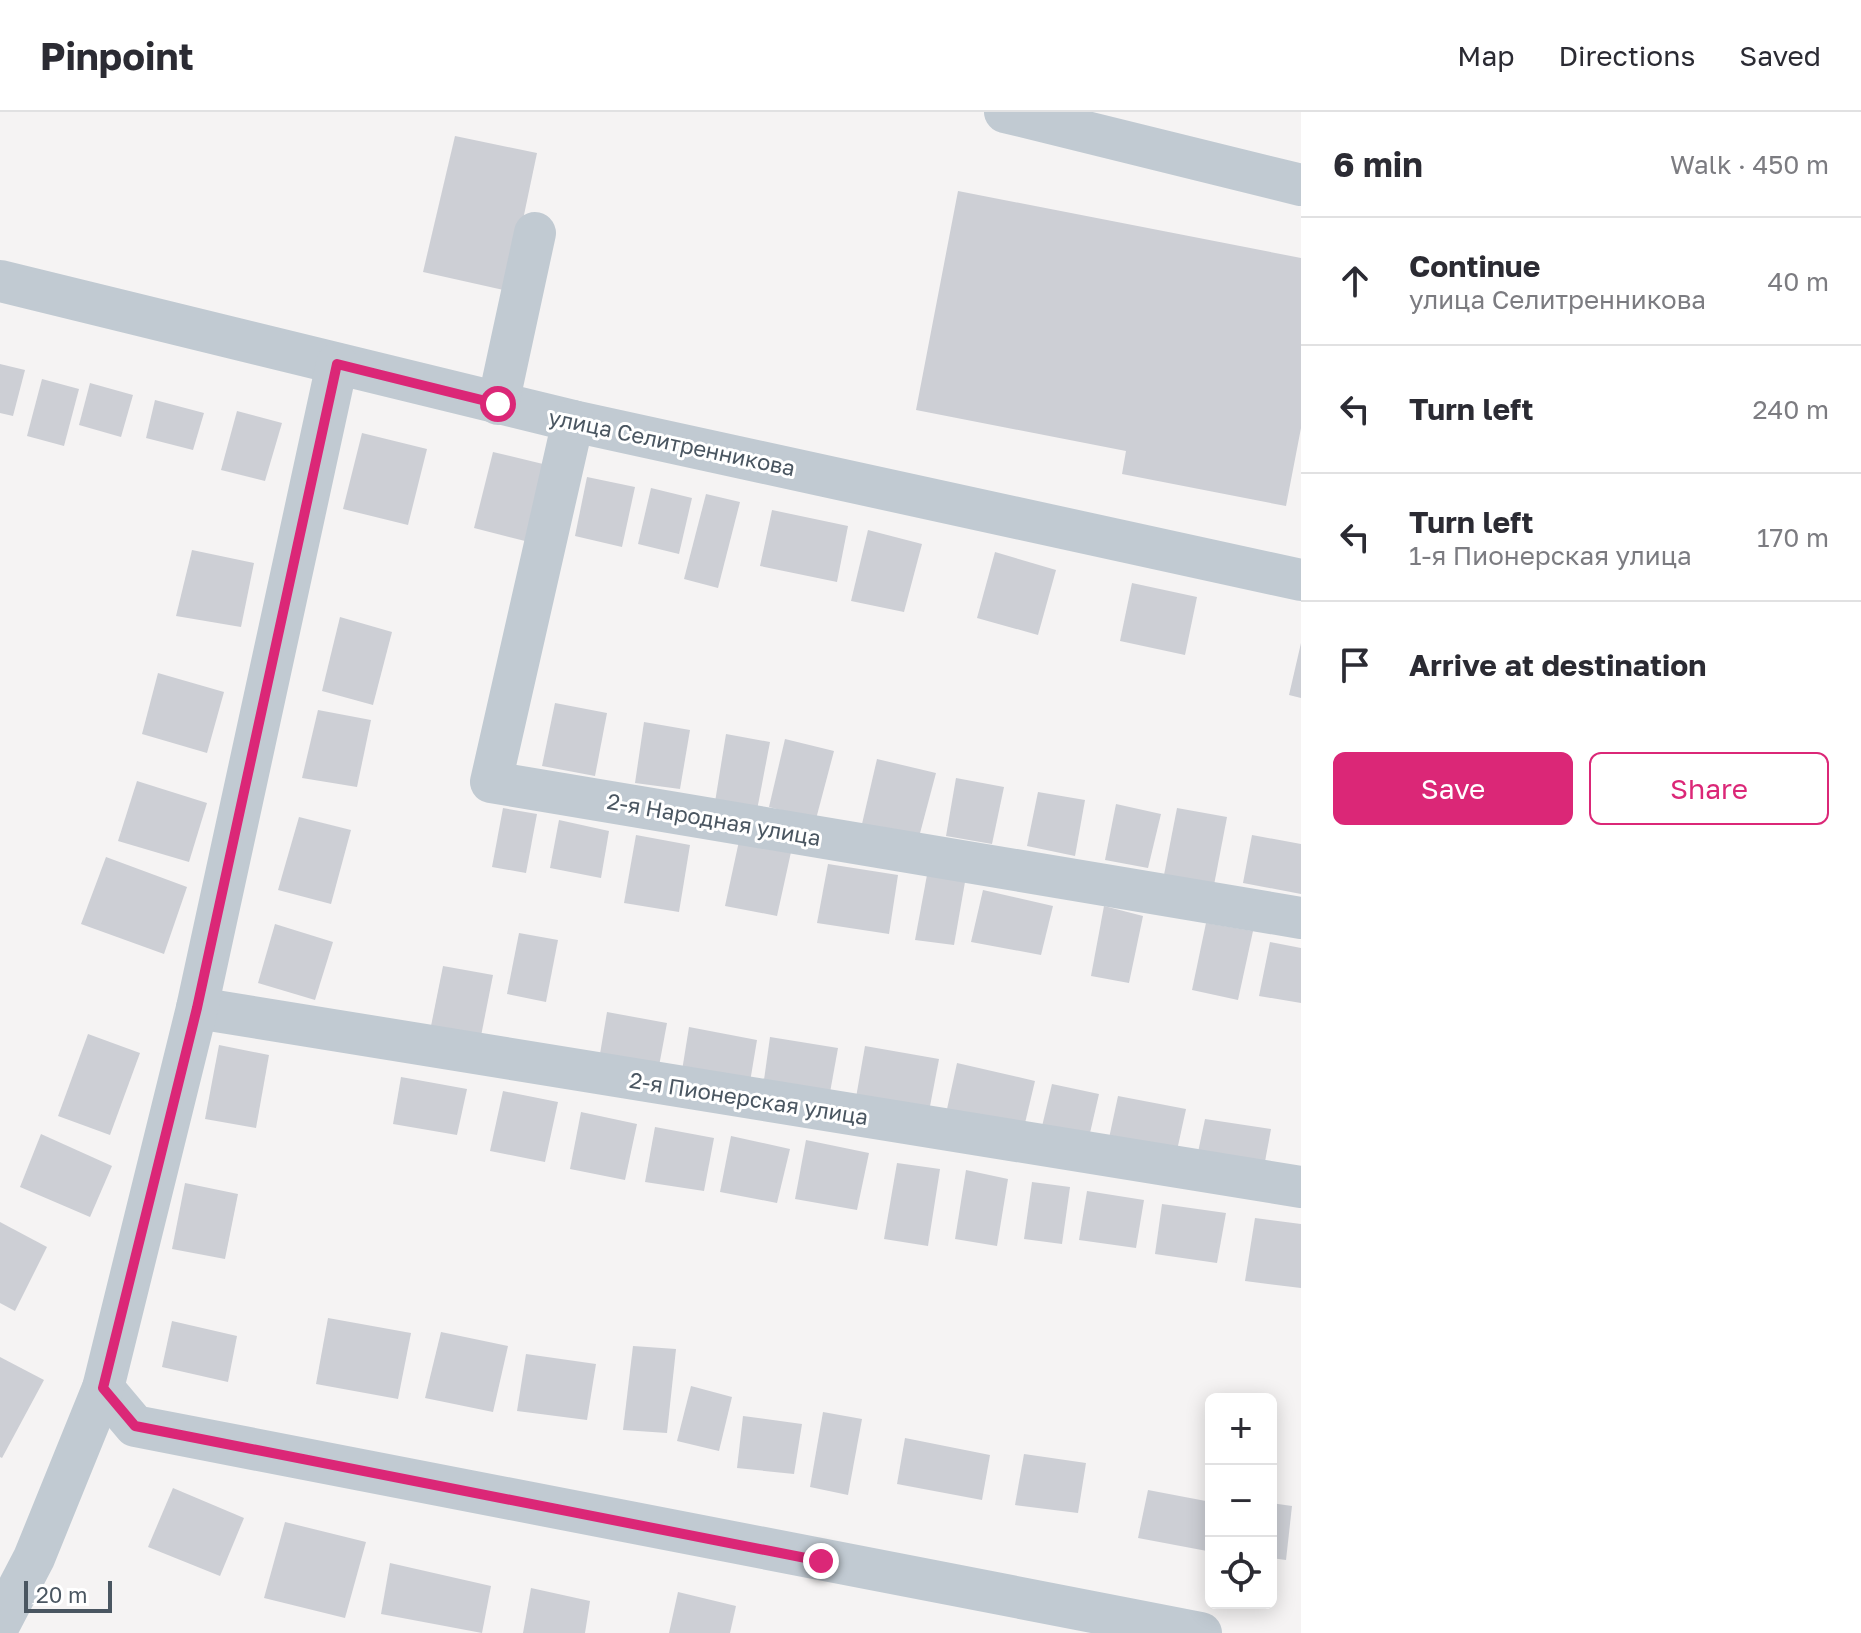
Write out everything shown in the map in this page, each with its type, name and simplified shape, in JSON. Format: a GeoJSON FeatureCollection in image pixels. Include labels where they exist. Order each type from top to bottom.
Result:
{"type":"FeatureCollection","features":[{"type":"Feature","properties":{"kind":"street"},"geometry":{"type":"LineString","coordinates":[[1005,112],[1301,185]]}},
{"type":"Feature","properties":{"kind":"street"},"geometry":{"type":"LineString","coordinates":[[498,404],[535,233]]}},
{"type":"Feature","properties":{"kind":"street","name":"улица Селитренникова"},"geometry":{"type":"LineString","coordinates":[[0,281],[498,404],[1301,580]]}},
{"type":"Feature","properties":{"kind":"street"},"geometry":{"type":"LineString","coordinates":[[0,1623],[34,1558],[103,1388],[197,1008],[337,364]]}},
{"type":"Feature","properties":{"kind":"street","name":"2-я Народная улица"},"geometry":{"type":"LineString","coordinates":[[573,421],[491,782],[1301,918]]}},
{"type":"Feature","properties":{"kind":"street","name":"2-я Пионерская улица"},"geometry":{"type":"LineString","coordinates":[[197,1008],[1301,1187]]}},
{"type":"Feature","properties":{"kind":"street"},"geometry":{"type":"LineString","coordinates":[[103,1388],[135,1426],[1201,1633]]}},
{"type":"Feature","properties":{"kind":"building"},"geometry":{"type":"Polygon","coordinates":[[[455,136],[537,153],[508,291],[423,272],[455,136]]]}},
{"type":"Feature","properties":{"kind":"building"},"geometry":{"type":"Polygon","coordinates":[[[958,191],[1301,258],[1301,428],[1286,506],[1122,474],[1126,451],[916,410],[958,191]]]}},
{"type":"Feature","properties":{"kind":"building"},"geometry":{"type":"Polygon","coordinates":[[[0,364],[25,370],[13,416],[0,413],[0,364]]]}},
{"type":"Feature","properties":{"kind":"building"},"geometry":{"type":"Polygon","coordinates":[[[42,379],[79,389],[64,446],[27,436],[42,379]]]}},
{"type":"Feature","properties":{"kind":"building"},"geometry":{"type":"Polygon","coordinates":[[[90,383],[133,395],[121,437],[79,425],[90,383]]]}},
{"type":"Feature","properties":{"kind":"building"},"geometry":{"type":"Polygon","coordinates":[[[155,400],[204,413],[193,450],[146,438],[155,400]]]}},
{"type":"Feature","properties":{"kind":"building"},"geometry":{"type":"Polygon","coordinates":[[[237,411],[282,423],[265,481],[221,470],[237,411]]]}},
{"type":"Feature","properties":{"kind":"building"},"geometry":{"type":"Polygon","coordinates":[[[362,433],[427,449],[408,525],[343,509],[362,433]]]}},
{"type":"Feature","properties":{"kind":"building"},"geometry":{"type":"Polygon","coordinates":[[[493,452],[543,464],[525,541],[474,528],[493,452]]]}},
{"type":"Feature","properties":{"kind":"building"},"geometry":{"type":"Polygon","coordinates":[[[587,477],[635,487],[622,547],[575,536],[587,477]]]}},
{"type":"Feature","properties":{"kind":"building"},"geometry":{"type":"Polygon","coordinates":[[[651,488],[692,498],[679,554],[638,544],[651,488]]]}},
{"type":"Feature","properties":{"kind":"building"},"geometry":{"type":"Polygon","coordinates":[[[706,494],[740,502],[718,588],[684,579],[706,494]]]}},
{"type":"Feature","properties":{"kind":"building"},"geometry":{"type":"Polygon","coordinates":[[[772,510],[848,526],[837,582],[760,566],[772,510]]]}},
{"type":"Feature","properties":{"kind":"building"},"geometry":{"type":"Polygon","coordinates":[[[868,530],[922,544],[904,612],[851,601],[868,530]]]}},
{"type":"Feature","properties":{"kind":"building"},"geometry":{"type":"Polygon","coordinates":[[[192,550],[254,563],[241,627],[176,616],[192,550]]]}},
{"type":"Feature","properties":{"kind":"building"},"geometry":{"type":"Polygon","coordinates":[[[995,552],[1056,570],[1038,635],[977,618],[995,552]]]}},
{"type":"Feature","properties":{"kind":"building"},"geometry":{"type":"Polygon","coordinates":[[[1132,583],[1197,597],[1185,655],[1120,641],[1132,583]]]}},
{"type":"Feature","properties":{"kind":"building"},"geometry":{"type":"Polygon","coordinates":[[[340,617],[392,632],[373,705],[322,691],[340,617]]]}},
{"type":"Feature","properties":{"kind":"building"},"geometry":{"type":"Polygon","coordinates":[[[1301,643],[1301,698],[1289,695],[1301,643]]]}},
{"type":"Feature","properties":{"kind":"building"},"geometry":{"type":"Polygon","coordinates":[[[158,673],[224,692],[207,753],[142,734],[158,673]]]}},
{"type":"Feature","properties":{"kind":"building"},"geometry":{"type":"Polygon","coordinates":[[[555,703],[607,713],[595,776],[542,766],[555,703]]]}},
{"type":"Feature","properties":{"kind":"building"},"geometry":{"type":"Polygon","coordinates":[[[318,710],[371,720],[357,787],[302,778],[318,710]]]}},
{"type":"Feature","properties":{"kind":"building"},"geometry":{"type":"Polygon","coordinates":[[[644,722],[690,730],[680,789],[635,783],[644,722]]]}},
{"type":"Feature","properties":{"kind":"building"},"geometry":{"type":"Polygon","coordinates":[[[726,734],[770,742],[757,810],[715,802],[726,734]]]}},
{"type":"Feature","properties":{"kind":"building"},"geometry":{"type":"Polygon","coordinates":[[[785,739],[834,751],[816,819],[769,807],[785,739]]]}},
{"type":"Feature","properties":{"kind":"building"},"geometry":{"type":"Polygon","coordinates":[[[877,759],[936,773],[919,837],[862,824],[877,759]]]}},
{"type":"Feature","properties":{"kind":"building"},"geometry":{"type":"Polygon","coordinates":[[[956,778],[1004,787],[992,844],[946,836],[956,778]]]}},
{"type":"Feature","properties":{"kind":"building"},"geometry":{"type":"Polygon","coordinates":[[[137,781],[207,803],[189,862],[118,841],[137,781]]]}},
{"type":"Feature","properties":{"kind":"building"},"geometry":{"type":"Polygon","coordinates":[[[1038,792],[1085,800],[1075,856],[1027,846],[1038,792]]]}},
{"type":"Feature","properties":{"kind":"building"},"geometry":{"type":"Polygon","coordinates":[[[1116,804],[1161,814],[1148,868],[1105,860],[1116,804]]]}},
{"type":"Feature","properties":{"kind":"building"},"geometry":{"type":"Polygon","coordinates":[[[503,808],[537,814],[526,873],[492,867],[503,808]]]}},
{"type":"Feature","properties":{"kind":"building"},"geometry":{"type":"Polygon","coordinates":[[[1177,808],[1227,817],[1214,885],[1164,875],[1177,808]]]}},
{"type":"Feature","properties":{"kind":"building"},"geometry":{"type":"Polygon","coordinates":[[[299,817],[351,830],[331,904],[278,890],[299,817]]]}},
{"type":"Feature","properties":{"kind":"building"},"geometry":{"type":"Polygon","coordinates":[[[559,820],[609,831],[601,878],[550,868],[559,820]]]}},
{"type":"Feature","properties":{"kind":"building"},"geometry":{"type":"Polygon","coordinates":[[[636,835],[690,845],[679,912],[624,903],[636,835]]]}},
{"type":"Feature","properties":{"kind":"building"},"geometry":{"type":"Polygon","coordinates":[[[1252,835],[1301,844],[1301,894],[1243,883],[1252,835]]]}},
{"type":"Feature","properties":{"kind":"building"},"geometry":{"type":"Polygon","coordinates":[[[739,841],[791,852],[777,916],[725,906],[739,841]]]}},
{"type":"Feature","properties":{"kind":"building"},"geometry":{"type":"Polygon","coordinates":[[[106,857],[187,887],[164,954],[81,924],[106,857]]]}},
{"type":"Feature","properties":{"kind":"building"},"geometry":{"type":"Polygon","coordinates":[[[828,864],[898,875],[889,934],[817,923],[828,864]]]}},
{"type":"Feature","properties":{"kind":"building"},"geometry":{"type":"Polygon","coordinates":[[[927,875],[965,882],[954,945],[915,940],[927,875]]]}},
{"type":"Feature","properties":{"kind":"building"},"geometry":{"type":"Polygon","coordinates":[[[983,890],[1053,906],[1041,955],[971,942],[983,890]]]}},
{"type":"Feature","properties":{"kind":"building"},"geometry":{"type":"Polygon","coordinates":[[[1104,906],[1143,916],[1129,983],[1091,976],[1104,906]]]}},
{"type":"Feature","properties":{"kind":"building"},"geometry":{"type":"Polygon","coordinates":[[[1206,923],[1253,931],[1238,1000],[1192,990],[1206,923]]]}},
{"type":"Feature","properties":{"kind":"building"},"geometry":{"type":"Polygon","coordinates":[[[275,924],[333,942],[315,1000],[258,983],[275,924]]]}},
{"type":"Feature","properties":{"kind":"building"},"geometry":{"type":"Polygon","coordinates":[[[519,933],[558,940],[546,1002],[507,994],[519,933]]]}},
{"type":"Feature","properties":{"kind":"building"},"geometry":{"type":"Polygon","coordinates":[[[1270,942],[1301,948],[1301,1003],[1259,996],[1270,942]]]}},
{"type":"Feature","properties":{"kind":"building"},"geometry":{"type":"Polygon","coordinates":[[[443,966],[493,975],[481,1036],[431,1026],[443,966]]]}},
{"type":"Feature","properties":{"kind":"building"},"geometry":{"type":"Polygon","coordinates":[[[607,1012],[667,1023],[657,1077],[598,1066],[607,1012]]]}},
{"type":"Feature","properties":{"kind":"building"},"geometry":{"type":"Polygon","coordinates":[[[689,1027],[757,1040],[749,1088],[681,1077],[689,1027]]]}},
{"type":"Feature","properties":{"kind":"building"},"geometry":{"type":"Polygon","coordinates":[[[88,1034],[140,1053],[110,1135],[58,1116],[88,1034]]]}},
{"type":"Feature","properties":{"kind":"building"},"geometry":{"type":"Polygon","coordinates":[[[770,1037],[838,1048],[829,1098],[763,1087],[770,1037]]]}},
{"type":"Feature","properties":{"kind":"building"},"geometry":{"type":"Polygon","coordinates":[[[219,1045],[269,1055],[256,1128],[205,1119],[219,1045]]]}},
{"type":"Feature","properties":{"kind":"building"},"geometry":{"type":"Polygon","coordinates":[[[865,1046],[939,1059],[927,1122],[854,1109],[865,1046]]]}},
{"type":"Feature","properties":{"kind":"building"},"geometry":{"type":"Polygon","coordinates":[[[957,1063],[1035,1081],[1021,1140],[944,1123],[957,1063]]]}},
{"type":"Feature","properties":{"kind":"building"},"geometry":{"type":"Polygon","coordinates":[[[401,1077],[467,1089],[457,1135],[393,1124],[401,1077]]]}},
{"type":"Feature","properties":{"kind":"building"},"geometry":{"type":"Polygon","coordinates":[[[1052,1084],[1099,1094],[1087,1146],[1040,1135],[1052,1084]]]}},
{"type":"Feature","properties":{"kind":"building"},"geometry":{"type":"Polygon","coordinates":[[[503,1091],[558,1102],[545,1162],[490,1151],[503,1091]]]}},
{"type":"Feature","properties":{"kind":"building"},"geometry":{"type":"Polygon","coordinates":[[[1118,1096],[1186,1109],[1176,1155],[1108,1143],[1118,1096]]]}},
{"type":"Feature","properties":{"kind":"building"},"geometry":{"type":"Polygon","coordinates":[[[581,1112],[637,1124],[625,1180],[570,1169],[581,1112]]]}},
{"type":"Feature","properties":{"kind":"building"},"geometry":{"type":"Polygon","coordinates":[[[1205,1119],[1271,1129],[1264,1167],[1197,1157],[1205,1119]]]}},
{"type":"Feature","properties":{"kind":"building"},"geometry":{"type":"Polygon","coordinates":[[[655,1127],[714,1138],[704,1191],[645,1182],[655,1127]]]}},
{"type":"Feature","properties":{"kind":"building"},"geometry":{"type":"Polygon","coordinates":[[[41,1134],[112,1166],[90,1217],[20,1187],[41,1134]]]}},
{"type":"Feature","properties":{"kind":"building"},"geometry":{"type":"Polygon","coordinates":[[[731,1136],[790,1149],[777,1203],[720,1192],[731,1136]]]}},
{"type":"Feature","properties":{"kind":"building"},"geometry":{"type":"Polygon","coordinates":[[[806,1140],[869,1153],[857,1210],[795,1199],[806,1140]]]}},
{"type":"Feature","properties":{"kind":"building"},"geometry":{"type":"Polygon","coordinates":[[[897,1163],[940,1169],[928,1246],[884,1239],[897,1163]]]}},
{"type":"Feature","properties":{"kind":"building"},"geometry":{"type":"Polygon","coordinates":[[[966,1170],[1008,1179],[997,1246],[955,1239],[966,1170]]]}},
{"type":"Feature","properties":{"kind":"building"},"geometry":{"type":"Polygon","coordinates":[[[1032,1182],[1070,1187],[1062,1244],[1024,1239],[1032,1182]]]}},
{"type":"Feature","properties":{"kind":"building"},"geometry":{"type":"Polygon","coordinates":[[[185,1183],[238,1194],[225,1259],[172,1249],[185,1183]]]}},
{"type":"Feature","properties":{"kind":"building"},"geometry":{"type":"Polygon","coordinates":[[[1087,1191],[1144,1200],[1136,1248],[1079,1240],[1087,1191]]]}},
{"type":"Feature","properties":{"kind":"building"},"geometry":{"type":"Polygon","coordinates":[[[1162,1204],[1226,1213],[1217,1263],[1155,1254],[1162,1204]]]}},
{"type":"Feature","properties":{"kind":"building"},"geometry":{"type":"Polygon","coordinates":[[[1255,1218],[1301,1224],[1301,1288],[1245,1281],[1255,1218]]]}},
{"type":"Feature","properties":{"kind":"building"},"geometry":{"type":"Polygon","coordinates":[[[0,1222],[47,1247],[15,1311],[0,1303],[0,1222]]]}},
{"type":"Feature","properties":{"kind":"building"},"geometry":{"type":"Polygon","coordinates":[[[328,1318],[411,1333],[398,1399],[316,1384],[328,1318]]]}},
{"type":"Feature","properties":{"kind":"building"},"geometry":{"type":"Polygon","coordinates":[[[172,1321],[237,1336],[228,1382],[162,1367],[172,1321]]]}},
{"type":"Feature","properties":{"kind":"building"},"geometry":{"type":"Polygon","coordinates":[[[441,1332],[508,1346],[493,1412],[425,1398],[441,1332]]]}},
{"type":"Feature","properties":{"kind":"building"},"geometry":{"type":"Polygon","coordinates":[[[633,1346],[676,1349],[667,1433],[623,1430],[633,1346]]]}},
{"type":"Feature","properties":{"kind":"building"},"geometry":{"type":"Polygon","coordinates":[[[526,1354],[596,1364],[587,1420],[517,1411],[526,1354]]]}},
{"type":"Feature","properties":{"kind":"building"},"geometry":{"type":"Polygon","coordinates":[[[0,1357],[44,1380],[2,1458],[0,1457],[0,1357]]]}},
{"type":"Feature","properties":{"kind":"building"},"geometry":{"type":"Polygon","coordinates":[[[691,1386],[732,1397],[719,1451],[677,1441],[691,1386]]]}},
{"type":"Feature","properties":{"kind":"building"},"geometry":{"type":"Polygon","coordinates":[[[823,1412],[862,1419],[848,1495],[810,1487],[823,1412]]]}},
{"type":"Feature","properties":{"kind":"building"},"geometry":{"type":"Polygon","coordinates":[[[743,1416],[802,1424],[794,1474],[737,1468],[743,1416]]]}},
{"type":"Feature","properties":{"kind":"building"},"geometry":{"type":"Polygon","coordinates":[[[905,1438],[990,1455],[982,1500],[897,1484],[905,1438]]]}},
{"type":"Feature","properties":{"kind":"building"},"geometry":{"type":"Polygon","coordinates":[[[1024,1454],[1086,1463],[1078,1513],[1015,1505],[1024,1454]]]}},
{"type":"Feature","properties":{"kind":"building"},"geometry":{"type":"Polygon","coordinates":[[[173,1488],[244,1518],[220,1576],[148,1547],[173,1488]]]}},
{"type":"Feature","properties":{"kind":"building"},"geometry":{"type":"Polygon","coordinates":[[[1148,1490],[1205,1501],[1205,1551],[1138,1538],[1148,1490]]]}},
{"type":"Feature","properties":{"kind":"building"},"geometry":{"type":"Polygon","coordinates":[[[1277,1504],[1292,1506],[1286,1560],[1277,1559],[1277,1504]]]}},
{"type":"Feature","properties":{"kind":"building"},"geometry":{"type":"Polygon","coordinates":[[[285,1522],[366,1542],[345,1618],[264,1598],[285,1522]]]}},
{"type":"Feature","properties":{"kind":"building"},"geometry":{"type":"Polygon","coordinates":[[[390,1563],[491,1586],[482,1633],[381,1614],[390,1563]]]}},
{"type":"Feature","properties":{"kind":"building"},"geometry":{"type":"Polygon","coordinates":[[[531,1588],[590,1601],[585,1633],[523,1633],[531,1588]]]}},
{"type":"Feature","properties":{"kind":"building"},"geometry":{"type":"Polygon","coordinates":[[[678,1592],[736,1606],[730,1633],[669,1633],[678,1592]]]}},
{"type":"Feature","properties":{"kind":"route"},"geometry":{"type":"LineString","coordinates":[[498,404],[337,364],[197,1008],[103,1388],[135,1426],[821,1561]]}}]}
